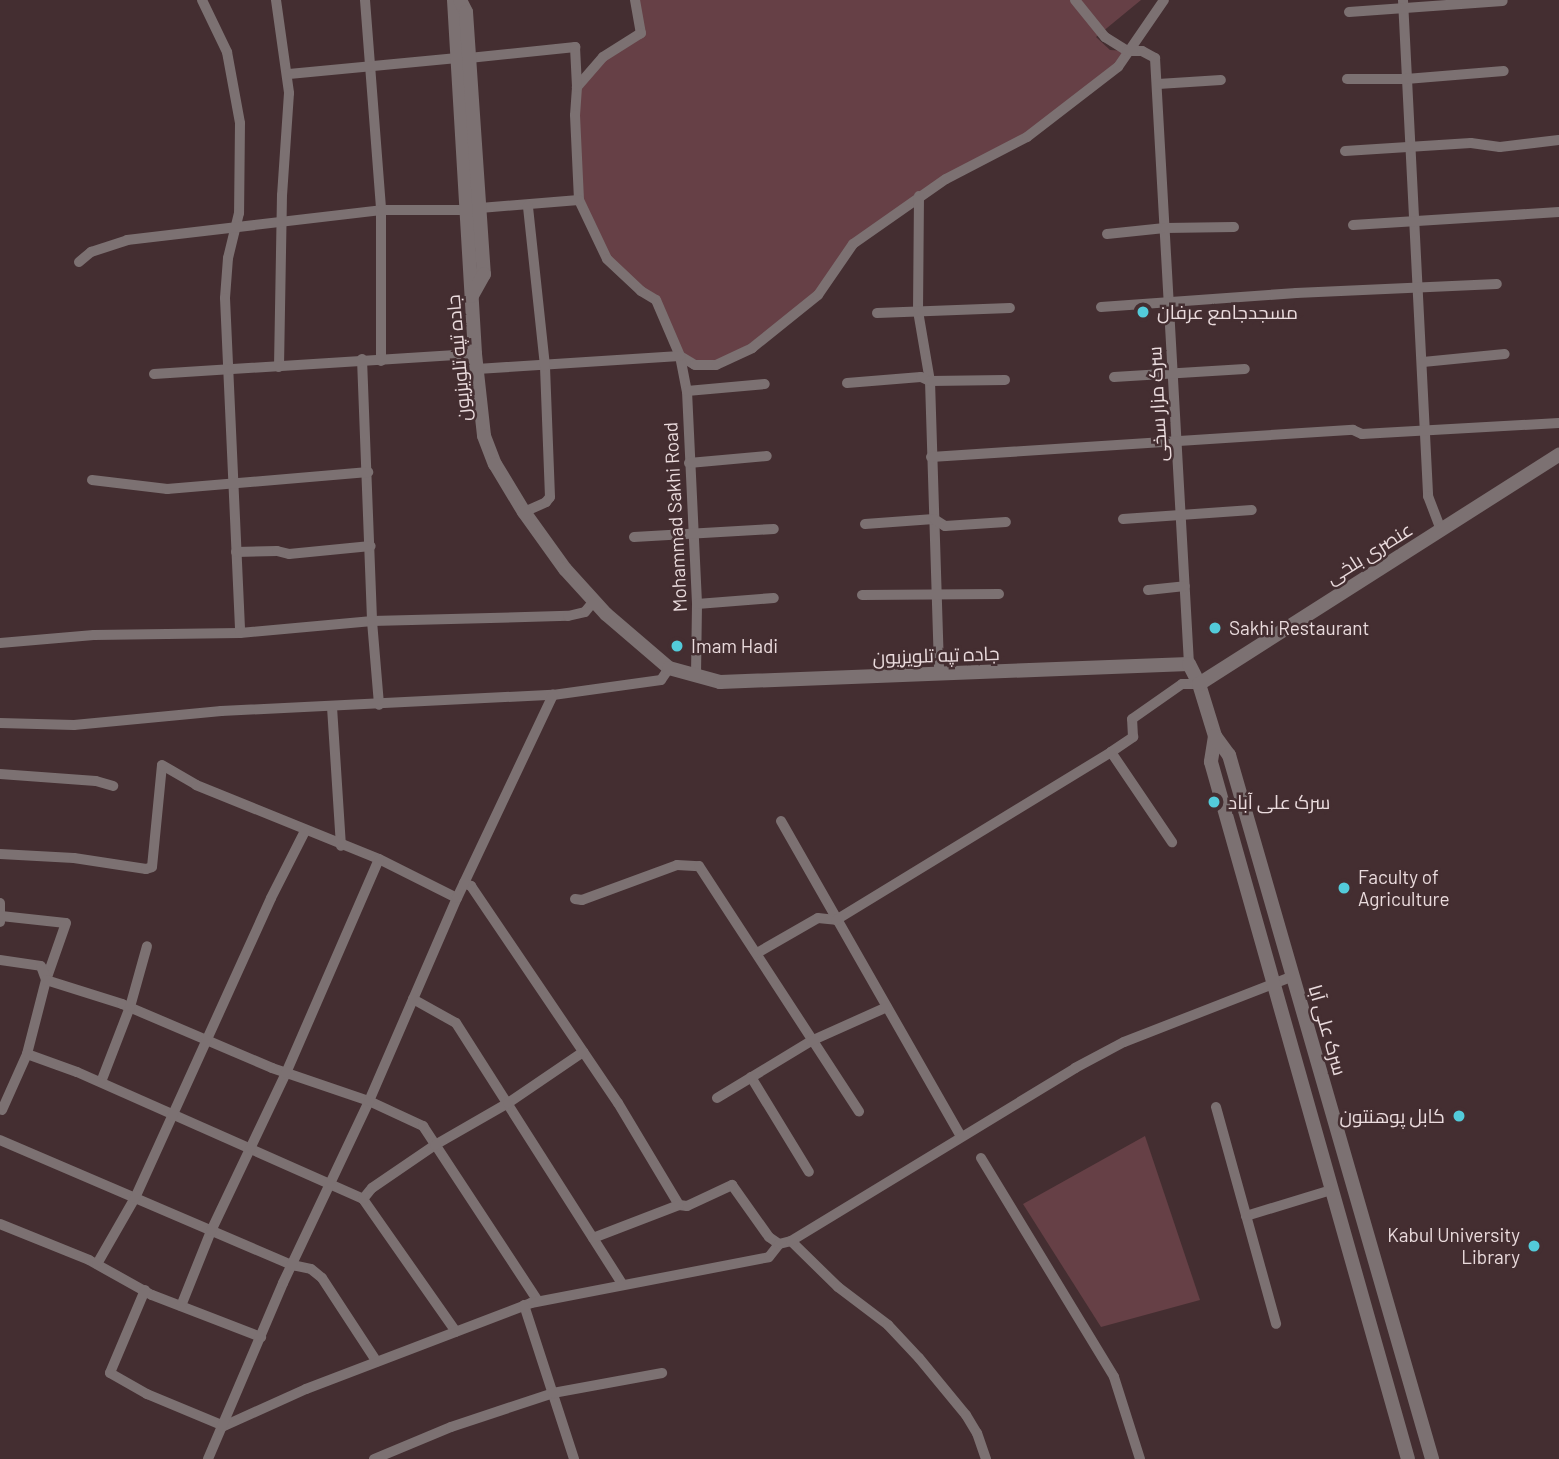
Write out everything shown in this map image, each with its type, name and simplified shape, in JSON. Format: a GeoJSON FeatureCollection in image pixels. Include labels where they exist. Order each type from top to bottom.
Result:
{"type":"FeatureCollection","features":[{"type":"Feature","properties":{"kind":"street"},"geometry":{"type":"LineString","coordinates":[[202,0],[227,52],[240,123],[239,213],[228,258],[225,298],[240,633]]}},
{"type":"Feature","properties":{"kind":"street"},"geometry":{"type":"LineString","coordinates":[[276,0],[289,75],[282,195],[284,219],[279,367]]}},
{"type":"Feature","properties":{"kind":"street"},"geometry":{"type":"LineString","coordinates":[[365,0],[382,210],[382,361]]}},
{"type":"Feature","properties":{"kind":"street"},"geometry":{"type":"LineString","coordinates":[[454,0],[463,58],[473,209]]}},
{"type":"Feature","properties":{"kind":"street"},"geometry":{"type":"LineString","coordinates":[[460,0],[466,12],[463,58]]}},
{"type":"Feature","properties":{"kind":"street"},"geometry":{"type":"LineString","coordinates":[[577,87],[603,57],[641,33],[635,0]]}},
{"type":"Feature","properties":{"kind":"street"},"geometry":{"type":"LineString","coordinates":[[1074,0],[1105,37],[1127,51]]}},
{"type":"Feature","properties":{"kind":"street"},"geometry":{"type":"LineString","coordinates":[[477,369],[680,356],[695,365],[716,365],[752,348],[818,295],[853,244],[919,196],[977,160],[1027,138],[1118,67],[1164,0]]}},
{"type":"Feature","properties":{"kind":"street"},"geometry":{"type":"LineString","coordinates":[[1349,12],[1403,4],[1503,1]]}},
{"type":"Feature","properties":{"kind":"street"},"geometry":{"type":"LineString","coordinates":[[1403,4],[1428,496],[1441,530]]}},
{"type":"Feature","properties":{"kind":"street"},"geometry":{"type":"LineString","coordinates":[[79,262],[92,252],[127,240],[235,228],[284,219],[382,210],[528,206],[579,200],[575,47],[369,64],[289,75]]}},
{"type":"Feature","properties":{"kind":"street","name":"سرک مزار سخی"},"geometry":{"type":"LineString","coordinates":[[1127,51],[1142,51],[1155,58],[1158,84],[1189,664]]}},
{"type":"Feature","properties":{"kind":"street"},"geometry":{"type":"LineString","coordinates":[[1347,79],[1406,79],[1504,71]]}},
{"type":"Feature","properties":{"kind":"street"},"geometry":{"type":"LineString","coordinates":[[1158,84],[1221,80]]}},
{"type":"Feature","properties":{"kind":"street"},"geometry":{"type":"LineString","coordinates":[[1345,151],[1471,144],[1500,147],[1559,140]]}},
{"type":"Feature","properties":{"kind":"street"},"geometry":{"type":"LineString","coordinates":[[919,196],[918,311],[930,380],[934,592],[939,674]]}},
{"type":"Feature","properties":{"kind":"street","name":"Mohammad Sakhi Road"},"geometry":{"type":"LineString","coordinates":[[579,200],[607,259],[641,291],[656,300],[680,356],[687,391],[688,463],[697,604],[696,677]]}},
{"type":"Feature","properties":{"kind":"street"},"geometry":{"type":"LineString","coordinates":[[524,512],[546,502],[550,496],[545,366],[528,206]]}},
{"type":"Feature","properties":{"kind":"street","name":"جاده تپه تلویزیون"},"geometry":{"type":"LineString","coordinates":[[473,209],[484,274],[472,296],[475,354],[484,436],[495,464],[524,512],[565,569],[594,601],[668,668],[720,682],[1189,664]]}},
{"type":"Feature","properties":{"kind":"street"},"geometry":{"type":"LineString","coordinates":[[1353,225],[1559,212]]}},
{"type":"Feature","properties":{"kind":"street"},"geometry":{"type":"LineString","coordinates":[[1107,234],[1165,228],[1234,227]]}},
{"type":"Feature","properties":{"kind":"street"},"geometry":{"type":"LineString","coordinates":[[1101,307],[1497,284]]}},
{"type":"Feature","properties":{"kind":"street"},"geometry":{"type":"LineString","coordinates":[[877,313],[1010,308]]}},
{"type":"Feature","properties":{"kind":"street"},"geometry":{"type":"LineString","coordinates":[[154,374],[475,354]]}},
{"type":"Feature","properties":{"kind":"street"},"geometry":{"type":"LineString","coordinates":[[1423,362],[1505,354]]}},
{"type":"Feature","properties":{"kind":"street"},"geometry":{"type":"LineString","coordinates":[[362,359],[372,621],[379,705]]}},
{"type":"Feature","properties":{"kind":"street"},"geometry":{"type":"LineString","coordinates":[[1114,377],[1245,369]]}},
{"type":"Feature","properties":{"kind":"street"},"geometry":{"type":"LineString","coordinates":[[847,383],[920,377],[930,380],[1005,380]]}},
{"type":"Feature","properties":{"kind":"street"},"geometry":{"type":"LineString","coordinates":[[687,391],[765,384]]}},
{"type":"Feature","properties":{"kind":"street"},"geometry":{"type":"LineString","coordinates":[[931,457],[1302,436],[1353,430],[1362,434],[1559,423]]}},
{"type":"Feature","properties":{"kind":"street","name":"عنصری بلخی"},"geometry":{"type":"LineString","coordinates":[[1199,684],[1559,455]]}},
{"type":"Feature","properties":{"kind":"street"},"geometry":{"type":"LineString","coordinates":[[688,463],[767,456]]}},
{"type":"Feature","properties":{"kind":"street"},"geometry":{"type":"LineString","coordinates":[[92,480],[167,489],[368,472]]}},
{"type":"Feature","properties":{"kind":"street"},"geometry":{"type":"LineString","coordinates":[[1123,520],[1251,510]]}},
{"type":"Feature","properties":{"kind":"street"},"geometry":{"type":"LineString","coordinates":[[866,524],[934,519],[945,526],[1006,522]]}},
{"type":"Feature","properties":{"kind":"street"},"geometry":{"type":"LineString","coordinates":[[634,537],[774,529]]}},
{"type":"Feature","properties":{"kind":"street"},"geometry":{"type":"LineString","coordinates":[[236,552],[277,551],[289,554],[371,545]]}},
{"type":"Feature","properties":{"kind":"street"},"geometry":{"type":"LineString","coordinates":[[1148,590],[1185,586]]}},
{"type":"Feature","properties":{"kind":"street"},"geometry":{"type":"LineString","coordinates":[[862,595],[934,592],[999,594]]}},
{"type":"Feature","properties":{"kind":"street"},"geometry":{"type":"LineString","coordinates":[[697,604],[774,597]]}},
{"type":"Feature","properties":{"kind":"street"},"geometry":{"type":"LineString","coordinates":[[0,643],[94,635],[240,633],[372,621],[568,616],[585,612],[594,601]]}},
{"type":"Feature","properties":{"kind":"street"},"geometry":{"type":"LineString","coordinates":[[1189,664],[1199,684],[1215,736],[1211,762],[1408,1459]]}},
{"type":"Feature","properties":{"kind":"street"},"geometry":{"type":"LineString","coordinates":[[0,723],[74,725],[221,711],[553,695],[662,680],[668,668]]}},
{"type":"Feature","properties":{"kind":"street"},"geometry":{"type":"LineString","coordinates":[[757,953],[818,918],[836,919],[1111,752],[1133,737],[1132,719],[1182,684],[1199,684]]}},
{"type":"Feature","properties":{"kind":"street"},"geometry":{"type":"LineString","coordinates":[[208,1459],[457,898],[553,695]]}},
{"type":"Feature","properties":{"kind":"street"},"geometry":{"type":"LineString","coordinates":[[332,707],[341,846]]}},
{"type":"Feature","properties":{"kind":"street","name":"سرک علی آبا"},"geometry":{"type":"LineString","coordinates":[[1215,736],[1229,755],[1432,1459]]}},
{"type":"Feature","properties":{"kind":"street"},"geometry":{"type":"LineString","coordinates":[[1111,752],[1172,842]]}},
{"type":"Feature","properties":{"kind":"street"},"geometry":{"type":"LineString","coordinates":[[0,854],[74,858],[146,869],[152,866],[162,765],[196,785],[341,846],[379,859],[457,898]]}},
{"type":"Feature","properties":{"kind":"street"},"geometry":{"type":"LineString","coordinates":[[0,774],[96,780],[113,786]]}},
{"type":"Feature","properties":{"kind":"street"},"geometry":{"type":"LineString","coordinates":[[781,821],[961,1136]]}},
{"type":"Feature","properties":{"kind":"street"},"geometry":{"type":"LineString","coordinates":[[97,1264],[135,1198],[271,898],[305,831]]}},
{"type":"Feature","properties":{"kind":"street"},"geometry":{"type":"LineString","coordinates":[[181,1306],[211,1231],[286,1073],[379,859]]}},
{"type":"Feature","properties":{"kind":"street"},"geometry":{"type":"LineString","coordinates":[[575,899],[582,900],[677,865],[699,866],[859,1111]]}},
{"type":"Feature","properties":{"kind":"street"},"geometry":{"type":"LineString","coordinates":[[464,883],[471,886],[583,1052],[679,1205]]}},
{"type":"Feature","properties":{"kind":"street"},"geometry":{"type":"LineString","coordinates":[[0,903],[1,919],[66,923],[46,980],[27,1054],[2,1110]]}},
{"type":"Feature","properties":{"kind":"street"},"geometry":{"type":"LineString","coordinates":[[101,1082],[130,1007],[147,946]]}},
{"type":"Feature","properties":{"kind":"street"},"geometry":{"type":"LineString","coordinates":[[0,960],[41,966],[46,980]]}},
{"type":"Feature","properties":{"kind":"street"},"geometry":{"type":"LineString","coordinates":[[145,1290],[110,1373],[148,1394],[224,1426],[306,1388],[538,1301],[769,1257],[785,1243],[1074,1068],[1124,1042],[1293,976]]}},
{"type":"Feature","properties":{"kind":"street"},"geometry":{"type":"LineString","coordinates":[[46,980],[130,1007],[286,1073],[369,1101],[423,1126],[538,1301]]}},
{"type":"Feature","properties":{"kind":"street"},"geometry":{"type":"LineString","coordinates":[[413,999],[456,1023],[622,1284]]}},
{"type":"Feature","properties":{"kind":"street"},"geometry":{"type":"LineString","coordinates":[[717,1098],[811,1041],[887,1007]]}},
{"type":"Feature","properties":{"kind":"street"},"geometry":{"type":"LineString","coordinates":[[363,1199],[372,1188],[435,1145],[508,1103],[583,1052]]}},
{"type":"Feature","properties":{"kind":"street"},"geometry":{"type":"LineString","coordinates":[[27,1054],[101,1082],[248,1150],[363,1199],[456,1332]]}},
{"type":"Feature","properties":{"kind":"street"},"geometry":{"type":"LineString","coordinates":[[751,1077],[809,1172]]}},
{"type":"Feature","properties":{"kind":"street"},"geometry":{"type":"LineString","coordinates":[[1216,1107],[1276,1324]]}},
{"type":"Feature","properties":{"kind":"street"},"geometry":{"type":"LineString","coordinates":[[0,1140],[292,1265],[311,1269],[322,1278],[377,1362]]}},
{"type":"Feature","properties":{"kind":"street"},"geometry":{"type":"LineString","coordinates":[[981,1158],[1114,1377],[1140,1459]]}},
{"type":"Feature","properties":{"kind":"street"},"geometry":{"type":"LineString","coordinates":[[593,1238],[679,1205],[687,1206],[732,1185],[769,1237],[785,1243],[888,1325],[919,1358],[966,1415],[977,1433],[986,1459]]}},
{"type":"Feature","properties":{"kind":"street"},"geometry":{"type":"LineString","coordinates":[[1246,1216],[1331,1190]]}},
{"type":"Feature","properties":{"kind":"street"},"geometry":{"type":"LineString","coordinates":[[0,1224],[97,1264],[181,1306],[261,1336]]}},
{"type":"Feature","properties":{"kind":"street"},"geometry":{"type":"LineString","coordinates":[[524,1306],[574,1459]]}},
{"type":"Feature","properties":{"kind":"street"},"geometry":{"type":"LineString","coordinates":[[1373,1337],[1395,1331]]}},
{"type":"Feature","properties":{"kind":"street"},"geometry":{"type":"LineString","coordinates":[[374,1459],[451,1427],[553,1392],[662,1373]]}},
{"type":"Feature","properties":{"kind":"shaded area"},"geometry":{"type":"Polygon","coordinates":[[[635,0],[1141,0],[1096,37],[1110,50],[1127,51],[1118,67],[1027,137],[977,160],[853,244],[802,310],[716,365],[680,356],[656,300],[607,259],[579,200],[575,115],[584,77],[641,33],[635,0]]]}},
{"type":"Feature","properties":{"kind":"shaded area"},"geometry":{"type":"Polygon","coordinates":[[[1145,1136],[1200,1300],[1101,1327],[1023,1204],[1145,1136]]]}},
{"type":"Feature","properties":{"kind":"place","name":"مسجدجامع عرفان"},"geometry":{"type":"Point","coordinates":[1143,312]}},
{"type":"Feature","properties":{"kind":"place","name":"Sakhi Restaurant"},"geometry":{"type":"Point","coordinates":[1215,628]}},
{"type":"Feature","properties":{"kind":"place","name":"Imam Hadi"},"geometry":{"type":"Point","coordinates":[677,646]}},
{"type":"Feature","properties":{"kind":"place","name":"سرک علی آباد"},"geometry":{"type":"Point","coordinates":[1214,802]}},
{"type":"Feature","properties":{"kind":"place","name":"Faculty of Agriculture"},"geometry":{"type":"Point","coordinates":[1344,888]}},
{"type":"Feature","properties":{"kind":"place","name":"کابل پوهنتون"},"geometry":{"type":"Point","coordinates":[1459,1116]}},
{"type":"Feature","properties":{"kind":"place","name":"Kabul University Library"},"geometry":{"type":"Point","coordinates":[1534,1246]}}]}
